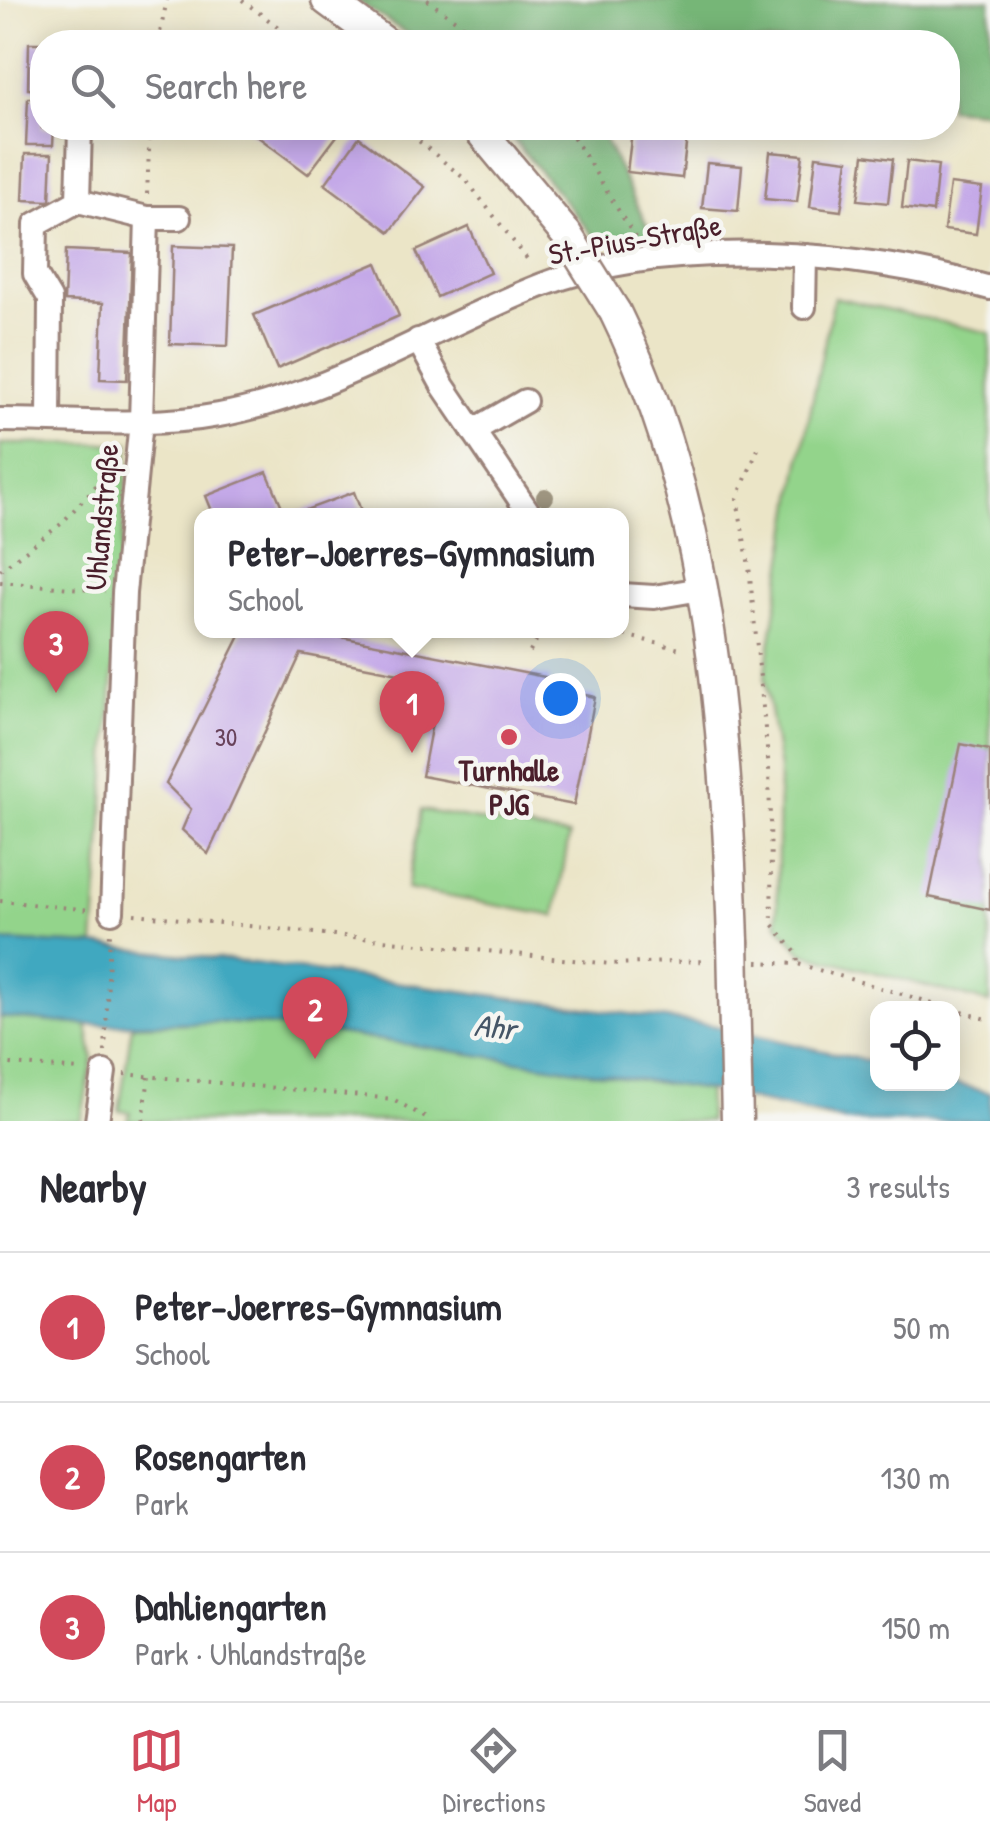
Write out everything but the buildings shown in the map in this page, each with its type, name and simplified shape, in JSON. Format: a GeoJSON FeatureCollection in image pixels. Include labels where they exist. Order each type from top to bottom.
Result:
{"type":"FeatureCollection","features":[{"type":"Feature","properties":{"kind":"main road"},"geometry":{"type":"LineString","coordinates":[[327,0],[368,30]]}},
{"type":"Feature","properties":{"kind":"main road"},"geometry":{"type":"LineString","coordinates":[[488,140],[566,234],[615,312],[651,393],[674,462],[701,588],[727,784],[737,1121]]}},
{"type":"Feature","properties":{"kind":"street"},"geometry":{"type":"LineString","coordinates":[[78,200],[80,140]]}},
{"type":"Feature","properties":{"kind":"street"},"geometry":{"type":"LineString","coordinates":[[49,420],[50,299],[35,274],[36,224],[78,200],[147,218],[179,218]]}},
{"type":"Feature","properties":{"kind":"street","name":"Uhlandstraße"},"geometry":{"type":"LineString","coordinates":[[111,920],[124,593],[142,421],[147,218]]}},
{"type":"Feature","properties":{"kind":"street","name":"St.-Pius-Straße"},"geometry":{"type":"LineString","coordinates":[[0,420],[142,421],[221,415],[275,400],[545,284],[650,262],[724,252],[805,256],[990,288]]}},
{"type":"Feature","properties":{"kind":"street"},"geometry":{"type":"LineString","coordinates":[[804,308],[805,256]]}},
{"type":"Feature","properties":{"kind":"street"},"geometry":{"type":"LineString","coordinates":[[418,340],[526,508]]}},
{"type":"Feature","properties":{"kind":"street"},"geometry":{"type":"LineString","coordinates":[[473,431],[525,401]]}},
{"type":"Feature","properties":{"kind":"street"},"geometry":{"type":"LineString","coordinates":[[629,596],[654,597],[701,588]]}},
{"type":"Feature","properties":{"kind":"street"},"geometry":{"type":"LineString","coordinates":[[96,1121],[104,1061]]}},
{"type":"Feature","properties":{"kind":"path"},"geometry":{"type":"LineString","coordinates":[[161,30],[167,0]]}},
{"type":"Feature","properties":{"kind":"path"},"geometry":{"type":"LineString","coordinates":[[242,0],[282,30]]}},
{"type":"Feature","properties":{"kind":"path"},"geometry":{"type":"LineString","coordinates":[[427,0],[471,30]]}},
{"type":"Feature","properties":{"kind":"path"},"geometry":{"type":"LineString","coordinates":[[147,218],[150,140]]}},
{"type":"Feature","properties":{"kind":"path"},"geometry":{"type":"LineString","coordinates":[[417,140],[466,180],[545,284]]}},
{"type":"Feature","properties":{"kind":"path"},"geometry":{"type":"LineString","coordinates":[[575,140],[650,262]]}},
{"type":"Feature","properties":{"kind":"path"},"geometry":{"type":"LineString","coordinates":[[758,449],[737,499],[749,566],[769,769],[772,922],[797,954],[798,964]]}},
{"type":"Feature","properties":{"kind":"path"},"geometry":{"type":"LineString","coordinates":[[0,570],[61,524],[110,467],[137,456]]}},
{"type":"Feature","properties":{"kind":"path"},"geometry":{"type":"LineString","coordinates":[[0,582],[124,593]]}},
{"type":"Feature","properties":{"kind":"path"},"geometry":{"type":"LineString","coordinates":[[629,636],[690,651]]}},
{"type":"Feature","properties":{"kind":"path"},"geometry":{"type":"LineString","coordinates":[[530,652],[538,638]]}},
{"type":"Feature","properties":{"kind":"path"},"geometry":{"type":"LineString","coordinates":[[0,901],[111,920],[610,964],[735,955],[798,964],[924,1001]]}},
{"type":"Feature","properties":{"kind":"path"},"geometry":{"type":"LineString","coordinates":[[104,1061],[111,920]]}},
{"type":"Feature","properties":{"kind":"path"},"geometry":{"type":"LineString","coordinates":[[960,1012],[990,1020]]}},
{"type":"Feature","properties":{"kind":"path"},"geometry":{"type":"LineString","coordinates":[[0,1062],[104,1061],[149,1076],[393,1099],[430,1121]]}},
{"type":"Feature","properties":{"kind":"path"},"geometry":{"type":"LineString","coordinates":[[143,1121],[149,1076]]}},
{"type":"Feature","properties":{"kind":"green space"},"geometry":{"type":"Polygon","coordinates":[[[355,0],[990,0],[990,112],[960,109],[960,30],[401,30],[355,0]]]}},
{"type":"Feature","properties":{"kind":"green space"},"geometry":{"type":"Polygon","coordinates":[[[514,140],[605,140],[652,236],[598,242],[514,140]]]}},
{"type":"Feature","properties":{"kind":"green space"},"geometry":{"type":"Polygon","coordinates":[[[834,297],[990,333],[990,1003],[802,953],[777,923],[779,769],[765,677],[798,471],[834,297]]]}},
{"type":"Feature","properties":{"kind":"green space"},"geometry":{"type":"Polygon","coordinates":[[[129,443],[94,945],[0,941],[0,444],[129,443]]]}},
{"type":"Feature","properties":{"kind":"green space"},"geometry":{"type":"Polygon","coordinates":[[[421,810],[569,836],[555,916],[407,889],[421,810]]]}},
{"type":"Feature","properties":{"kind":"green space"},"geometry":{"type":"Polygon","coordinates":[[[0,1017],[87,1025],[93,1058],[81,1121],[0,1121],[0,1017]]]}},
{"type":"Feature","properties":{"kind":"green space"},"geometry":{"type":"Polygon","coordinates":[[[216,1022],[300,1028],[707,1090],[709,1121],[128,1121],[130,1112],[119,1111],[132,1025],[216,1022]]]}},
{"type":"Feature","properties":{"kind":"water","name":"Ahr"},"geometry":{"type":"Polygon","coordinates":[[[0,941],[94,945],[711,1025],[870,1061],[870,1091],[960,1091],[960,1085],[990,1093],[990,1121],[849,1121],[707,1090],[300,1028],[216,1022],[87,1025],[0,1017],[0,941]]]}},
{"type":"Feature","properties":{"kind":"place","name":"Dahliengarten"},"geometry":{"type":"Point","coordinates":[56,693]}},
{"type":"Feature","properties":{"kind":"place","name":"Turnhalle PJG"},"geometry":{"type":"Point","coordinates":[509,737]}},
{"type":"Feature","properties":{"kind":"place","name":"Peter-Joerres-Gymnasium"},"geometry":{"type":"Point","coordinates":[412,753]}},
{"type":"Feature","properties":{"kind":"place","name":"Rosengarten"},"geometry":{"type":"Point","coordinates":[315,1059]}}]}
